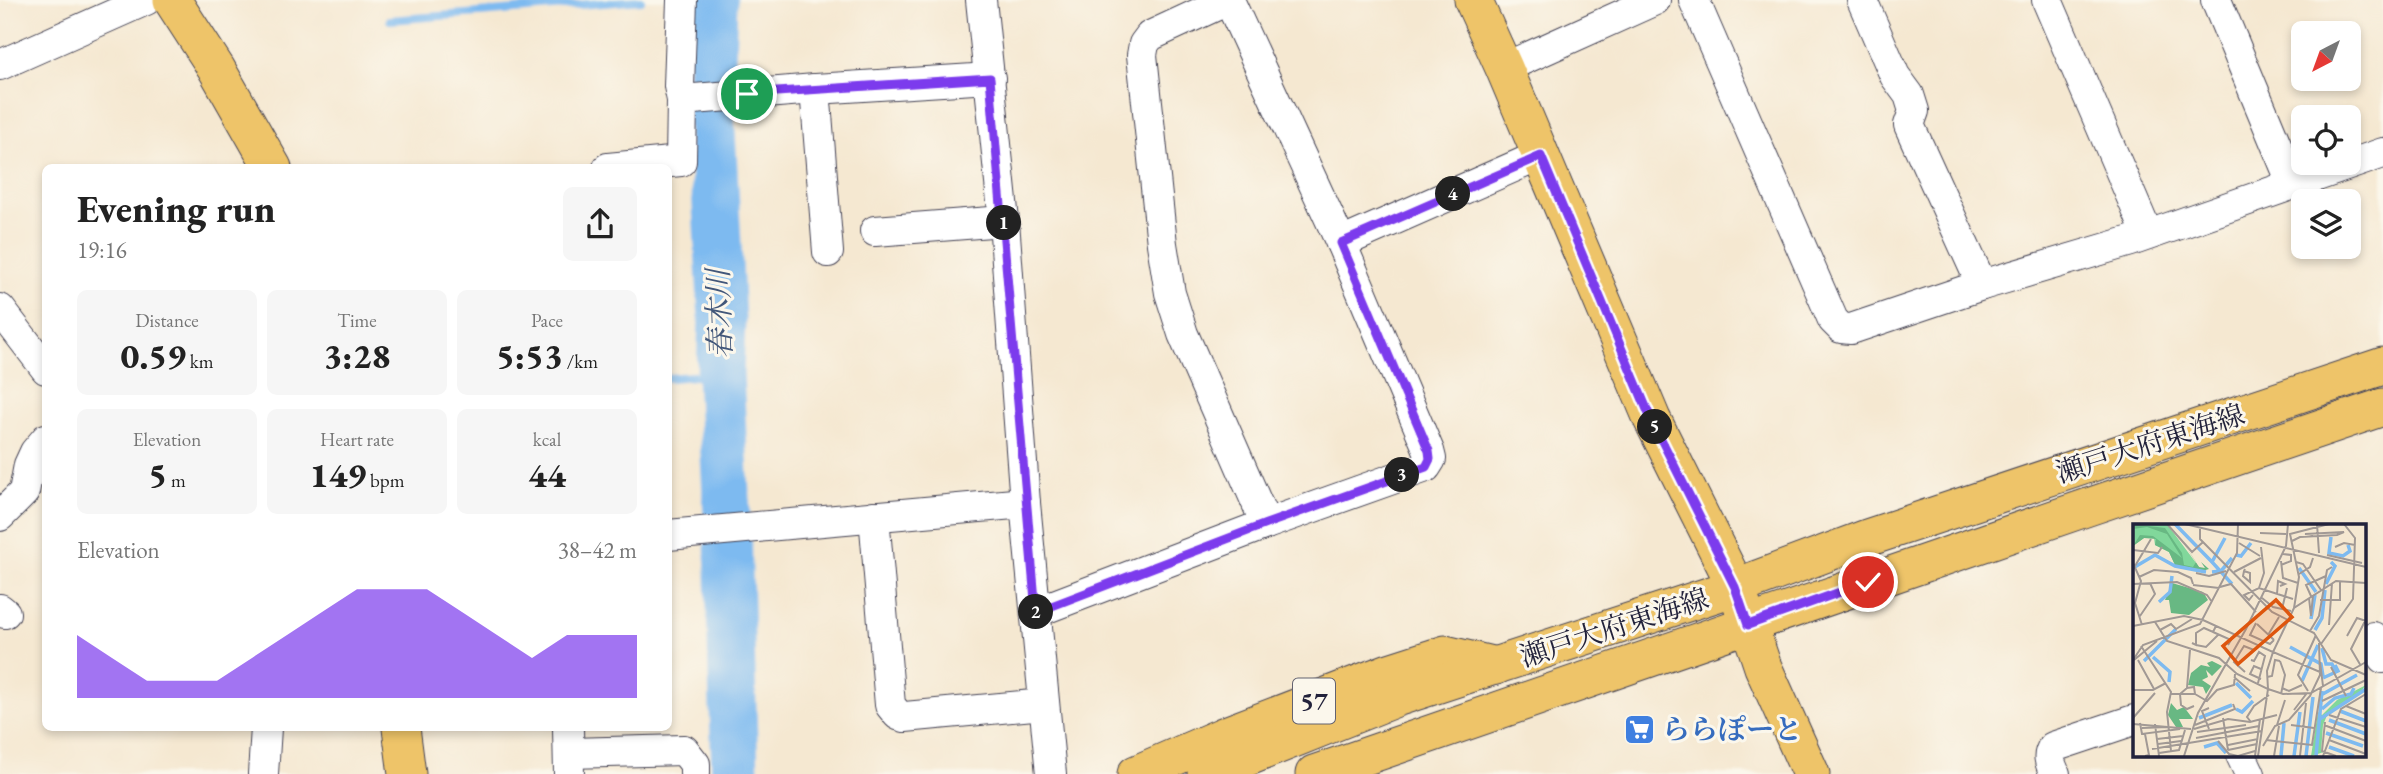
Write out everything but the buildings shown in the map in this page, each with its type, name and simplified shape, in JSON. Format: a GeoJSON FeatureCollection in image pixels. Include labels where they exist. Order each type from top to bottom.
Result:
{"type":"FeatureCollection","features":[{"type":"Feature","properties":{"kind":"main road"},"geometry":{"type":"LineString","coordinates":[[172,0],[216,68],[271,164]]}},
{"type":"Feature","properties":{"kind":"main road"},"geometry":{"type":"LineString","coordinates":[[1473,0],[1651,419],[1735,587],[1763,667],[1811,774]]}},
{"type":"Feature","properties":{"kind":"main road","name":"瀬戸大府東海線"},"geometry":{"type":"LineString","coordinates":[[1206,774],[1396,698],[1735,587],[1867,538],[2383,366]]}},
{"type":"Feature","properties":{"kind":"main road","name":"瀬戸大府東海線"},"geometry":{"type":"LineString","coordinates":[[1314,774],[1932,559],[2383,407]]}},
{"type":"Feature","properties":{"kind":"main road","name":"57"},"geometry":{"type":"LineString","coordinates":[[1136,774],[1236,731],[1389,672],[1445,654],[1497,666]]}},
{"type":"Feature","properties":{"kind":"main road","name":"57"},"geometry":{"type":"LineString","coordinates":[[1394,774],[1483,738],[1522,703]]}},
{"type":"Feature","properties":{"kind":"main road"},"geometry":{"type":"LineString","coordinates":[[401,731],[407,774]]}},
{"type":"Feature","properties":{"kind":"street"},"geometry":{"type":"LineString","coordinates":[[0,65],[146,0]]}},
{"type":"Feature","properties":{"kind":"street"},"geometry":{"type":"LineString","coordinates":[[650,164],[681,161],[682,100],[679,86],[682,0]]}},
{"type":"Feature","properties":{"kind":"street"},"geometry":{"type":"LineString","coordinates":[[981,0],[1004,221],[1025,503],[1051,774]]}},
{"type":"Feature","properties":{"kind":"street"},"geometry":{"type":"LineString","coordinates":[[1036,612],[1266,524],[1426,467],[1430,459],[1424,438],[1341,243],[1228,0],[1150,36],[1144,44],[1142,55],[1162,244],[1170,293],[1183,334],[1266,524]]}},
{"type":"Feature","properties":{"kind":"street"},"geometry":{"type":"LineString","coordinates":[[1504,68],[1655,0]]}},
{"type":"Feature","properties":{"kind":"street"},"geometry":{"type":"LineString","coordinates":[[1693,0],[1833,320],[1841,328],[1851,329],[1982,285],[2131,241],[2147,233],[2383,153]]}},
{"type":"Feature","properties":{"kind":"street"},"geometry":{"type":"LineString","coordinates":[[1862,0],[1895,76],[1909,95],[1914,111],[1909,125],[1982,285]]}},
{"type":"Feature","properties":{"kind":"street"},"geometry":{"type":"LineString","coordinates":[[2047,0],[2147,233]]}},
{"type":"Feature","properties":{"kind":"street"},"geometry":{"type":"LineString","coordinates":[[2216,0],[2294,185]]}},
{"type":"Feature","properties":{"kind":"street"},"geometry":{"type":"LineString","coordinates":[[682,100],[990,78]]}},
{"type":"Feature","properties":{"kind":"street"},"geometry":{"type":"LineString","coordinates":[[815,89],[828,252]]}},
{"type":"Feature","properties":{"kind":"street"},"geometry":{"type":"LineString","coordinates":[[1341,243],[1541,156]]}},
{"type":"Feature","properties":{"kind":"street"},"geometry":{"type":"LineString","coordinates":[[874,232],[1004,221]]}},
{"type":"Feature","properties":{"kind":"street"},"geometry":{"type":"LineString","coordinates":[[0,309],[42,364]]}},
{"type":"Feature","properties":{"kind":"street"},"geometry":{"type":"LineString","coordinates":[[0,516],[24,492],[29,465],[42,444]]}},
{"type":"Feature","properties":{"kind":"street"},"geometry":{"type":"LineString","coordinates":[[672,535],[1025,503]]}},
{"type":"Feature","properties":{"kind":"street"},"geometry":{"type":"LineString","coordinates":[[874,516],[890,705],[898,715],[905,717],[1044,704]]}},
{"type":"Feature","properties":{"kind":"street"},"geometry":{"type":"LineString","coordinates":[[2055,774],[2049,760],[2053,747],[2133,720]]}},
{"type":"Feature","properties":{"kind":"street"},"geometry":{"type":"LineString","coordinates":[[263,774],[265,731]]}},
{"type":"Feature","properties":{"kind":"street"},"geometry":{"type":"LineString","coordinates":[[569,752],[684,750],[695,764],[695,774]]}},
{"type":"Feature","properties":{"kind":"street"},"geometry":{"type":"LineString","coordinates":[[2241,756],[2250,774]]}},
{"type":"Feature","properties":{"kind":"waterway"},"geometry":{"type":"LineString","coordinates":[[390,20],[641,0]]}},
{"type":"Feature","properties":{"kind":"waterway","name":"春木川"},"geometry":{"type":"LineString","coordinates":[[711,87],[714,0]]}},
{"type":"Feature","properties":{"kind":"waterway"},"geometry":{"type":"LineString","coordinates":[[689,4],[714,9]]}},
{"type":"Feature","properties":{"kind":"waterway","name":"春木川"},"geometry":{"type":"LineString","coordinates":[[711,112],[722,320],[720,374],[727,516]]}},
{"type":"Feature","properties":{"kind":"waterway"},"geometry":{"type":"LineString","coordinates":[[672,378],[720,374]]}},
{"type":"Feature","properties":{"kind":"waterway","name":"春木川"},"geometry":{"type":"LineString","coordinates":[[728,539],[735,774]]}},
{"type":"Feature","properties":{"kind":"place","name":"ららぽーと"},"geometry":{"type":"Point","coordinates":[1639,729]}},
{"type":"Feature","properties":{"kind":"route"},"geometry":{"type":"LineString","coordinates":[[747,94],[990,78],[1036,612],[1266,524],[1426,467],[1430,459],[1429,451],[1341,243],[1541,156],[1651,419],[1735,587],[1748,625],[1868,582]]}}]}
